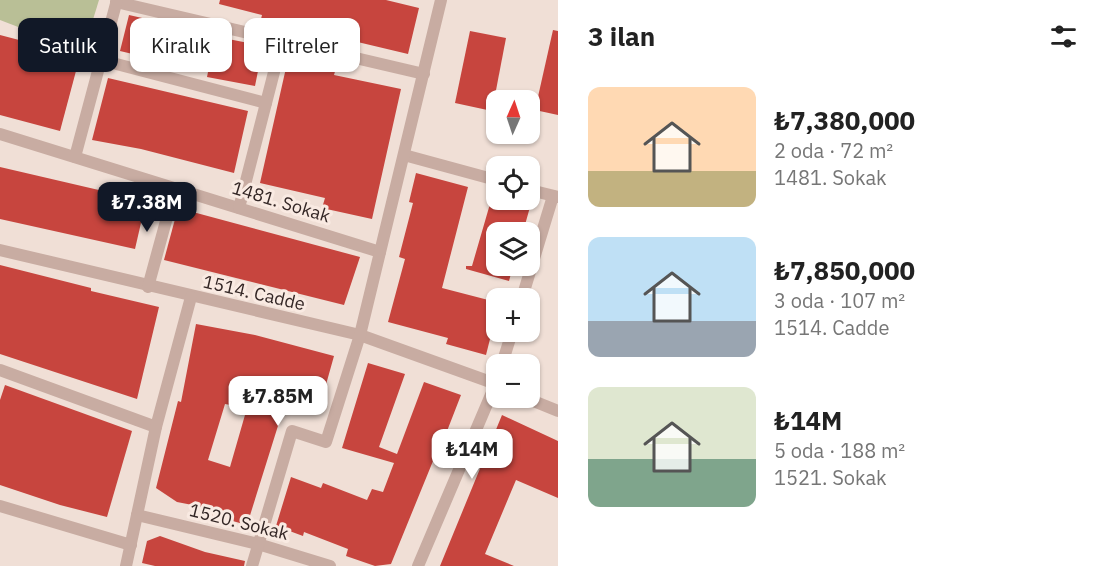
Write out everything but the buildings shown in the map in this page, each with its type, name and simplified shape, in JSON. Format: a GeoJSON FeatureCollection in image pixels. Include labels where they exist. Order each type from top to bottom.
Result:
{"type":"FeatureCollection","features":[{"type":"Feature","properties":{"kind":"street"},"geometry":{"type":"LineString","coordinates":[[252,566],[292,432],[326,442],[360,335],[441,0]]}},
{"type":"Feature","properties":{"kind":"street"},"geometry":{"type":"LineString","coordinates":[[112,18],[116,1],[244,32]]}},
{"type":"Feature","properties":{"kind":"street"},"geometry":{"type":"LineString","coordinates":[[360,59],[424,74]]}},
{"type":"Feature","properties":{"kind":"street"},"geometry":{"type":"LineString","coordinates":[[118,64],[266,103]]}},
{"type":"Feature","properties":{"kind":"street"},"geometry":{"type":"LineString","coordinates":[[75,157],[98,72]]}},
{"type":"Feature","properties":{"kind":"street"},"geometry":{"type":"LineString","coordinates":[[238,208],[274,72]]}},
{"type":"Feature","properties":{"kind":"street","name":"1481. Sokak"},"geometry":{"type":"LineString","coordinates":[[0,134],[380,252]]}},
{"type":"Feature","properties":{"kind":"street"},"geometry":{"type":"LineString","coordinates":[[404,155],[486,177]]}},
{"type":"Feature","properties":{"kind":"street"},"geometry":{"type":"LineString","coordinates":[[148,287],[175,188]]}},
{"type":"Feature","properties":{"kind":"street"},"geometry":{"type":"LineString","coordinates":[[525,288],[555,197],[540,193]]}},
{"type":"Feature","properties":{"kind":"street","name":"1514. Cadde"},"geometry":{"type":"LineString","coordinates":[[0,250],[148,287],[360,335],[486,380]]}},
{"type":"Feature","properties":{"kind":"street"},"geometry":{"type":"LineString","coordinates":[[126,566],[156,427],[191,297]]}},
{"type":"Feature","properties":{"kind":"street"},"geometry":{"type":"LineString","coordinates":[[0,370],[156,427]]}},
{"type":"Feature","properties":{"kind":"street"},"geometry":{"type":"LineString","coordinates":[[540,404],[558,411]]}},
{"type":"Feature","properties":{"kind":"street"},"geometry":{"type":"LineString","coordinates":[[418,566],[486,407]]}},
{"type":"Feature","properties":{"kind":"street"},"geometry":{"type":"LineString","coordinates":[[0,506],[131,545]]}},
{"type":"Feature","properties":{"kind":"street","name":"1520. Sokak"},"geometry":{"type":"LineString","coordinates":[[137,515],[258,544],[330,566]]}},
{"type":"Feature","properties":{"kind":"green space"},"geometry":{"type":"Polygon","coordinates":[[[0,0],[99,0],[93,18],[18,18],[18,27],[0,20],[0,0]]]}}]}
